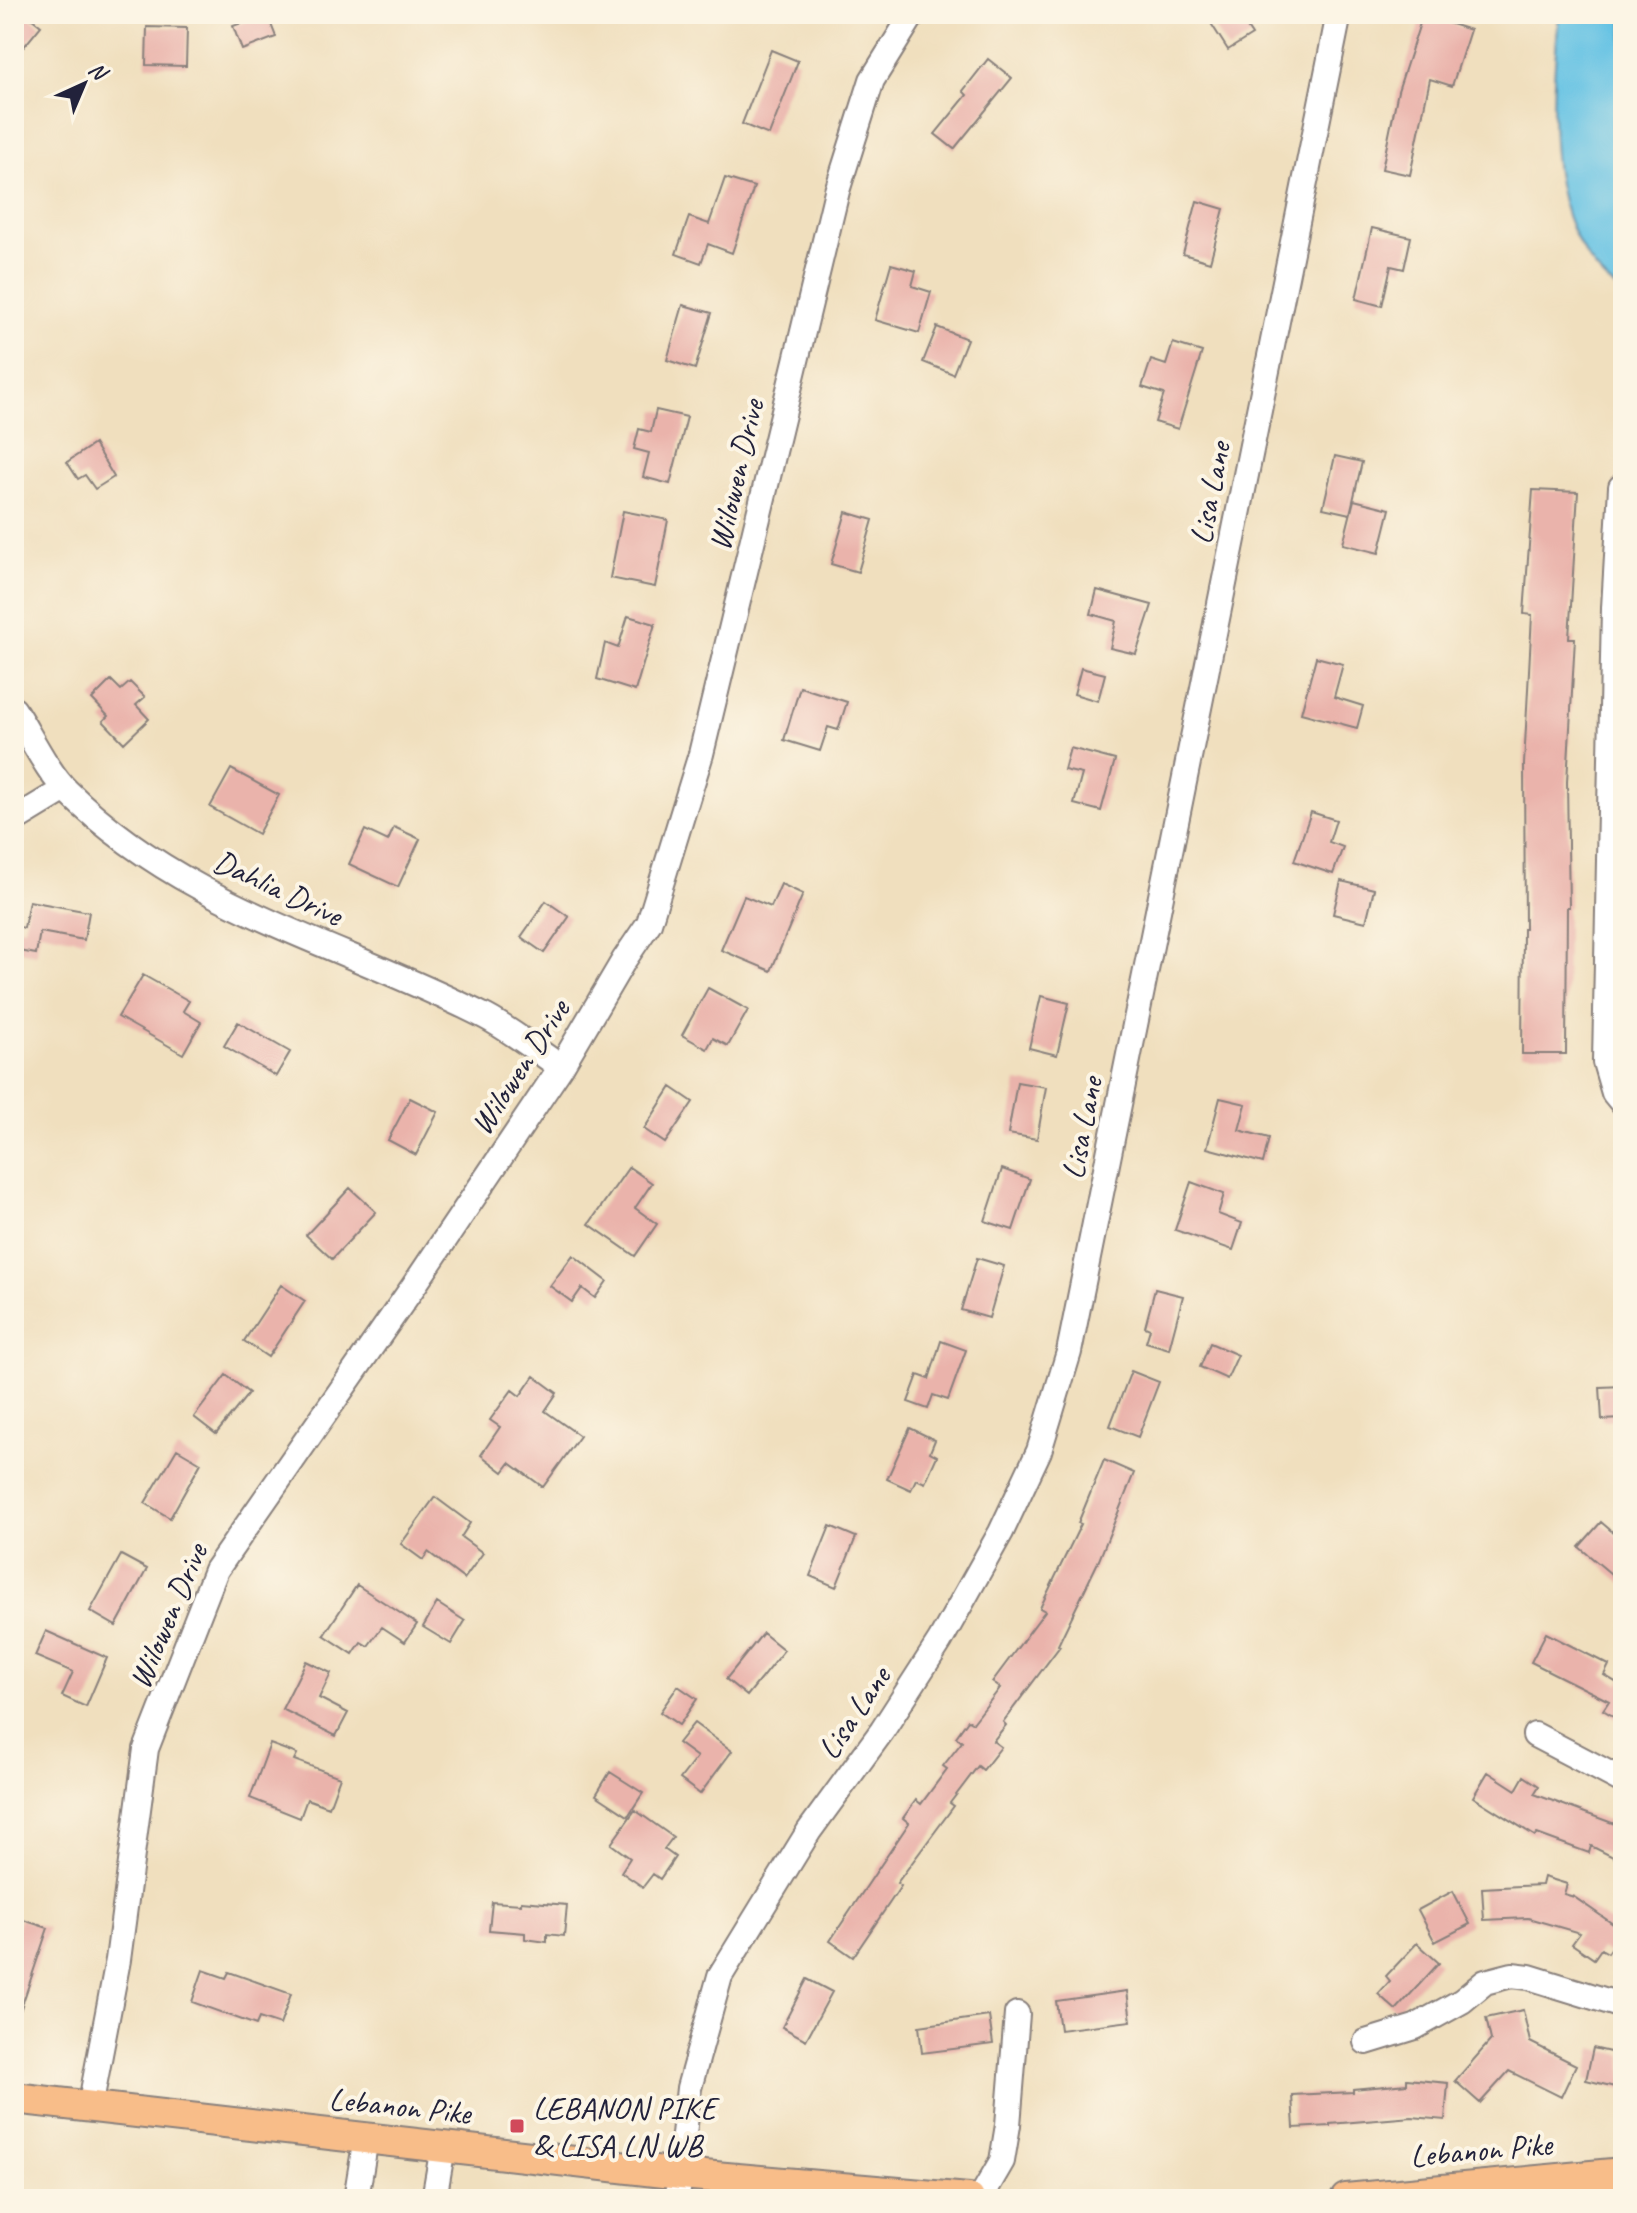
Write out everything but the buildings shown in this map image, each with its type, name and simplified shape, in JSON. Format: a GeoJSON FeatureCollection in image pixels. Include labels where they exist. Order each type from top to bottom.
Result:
{"type":"FeatureCollection","features":[{"type":"Feature","properties":{"kind":"main road","name":"Lebanon Pike"},"geometry":{"type":"LineString","coordinates":[[14,2098],[443,2147],[679,2186],[969,2199]]}},
{"type":"Feature","properties":{"kind":"main road","name":"Lebanon Pike"},"geometry":{"type":"LineString","coordinates":[[1346,2199],[1394,2197],[1623,2173]]}},
{"type":"Feature","properties":{"kind":"street","name":"Wilowen Drive"},"geometry":{"type":"LineString","coordinates":[[90,2107],[118,1960],[146,1749],[216,1570],[561,1067],[649,923],[704,740],[837,191],[872,80],[913,14]]}},
{"type":"Feature","properties":{"kind":"street","name":"Lisa Lane"},"geometry":{"type":"LineString","coordinates":[[679,2186],[689,2088],[720,1976],[809,1831],[882,1731],[940,1641],[1001,1532],[1039,1451],[1069,1352],[1339,14]]}},
{"type":"Feature","properties":{"kind":"street"},"geometry":{"type":"LineString","coordinates":[[1621,487],[1614,608],[1605,1062],[1614,1093],[1623,1104]]}},
{"type":"Feature","properties":{"kind":"street","name":"Dahlia Drive"},"geometry":{"type":"LineString","coordinates":[[14,710],[65,789],[121,839],[159,865],[221,900],[487,1018],[561,1067]]}},
{"type":"Feature","properties":{"kind":"street"},"geometry":{"type":"LineString","coordinates":[[14,820],[65,789]]}},
{"type":"Feature","properties":{"kind":"street"},"geometry":{"type":"LineString","coordinates":[[1535,1735],[1623,1781]]}},
{"type":"Feature","properties":{"kind":"street"},"geometry":{"type":"LineString","coordinates":[[1366,2042],[1415,2027],[1462,2001],[1485,1982],[1512,1975],[1529,1977],[1623,2006]]}},
{"type":"Feature","properties":{"kind":"street"},"geometry":{"type":"LineString","coordinates":[[980,2199],[1002,2161],[1017,2014]]}},
{"type":"Feature","properties":{"kind":"street"},"geometry":{"type":"LineString","coordinates":[[356,2199],[366,2138]]}},
{"type":"Feature","properties":{"kind":"street"},"geometry":{"type":"LineString","coordinates":[[434,2199],[443,2147]]}},
{"type":"Feature","properties":{"kind":"water"},"geometry":{"type":"Polygon","coordinates":[[[1559,14],[1623,14],[1623,294],[1596,268],[1576,238],[1563,203],[1553,127],[1559,14]]]}},
{"type":"Feature","properties":{"kind":"place","name":"LEBANON PIKE & LISA LN WB"},"geometry":{"type":"Point","coordinates":[517,2126]}}]}
